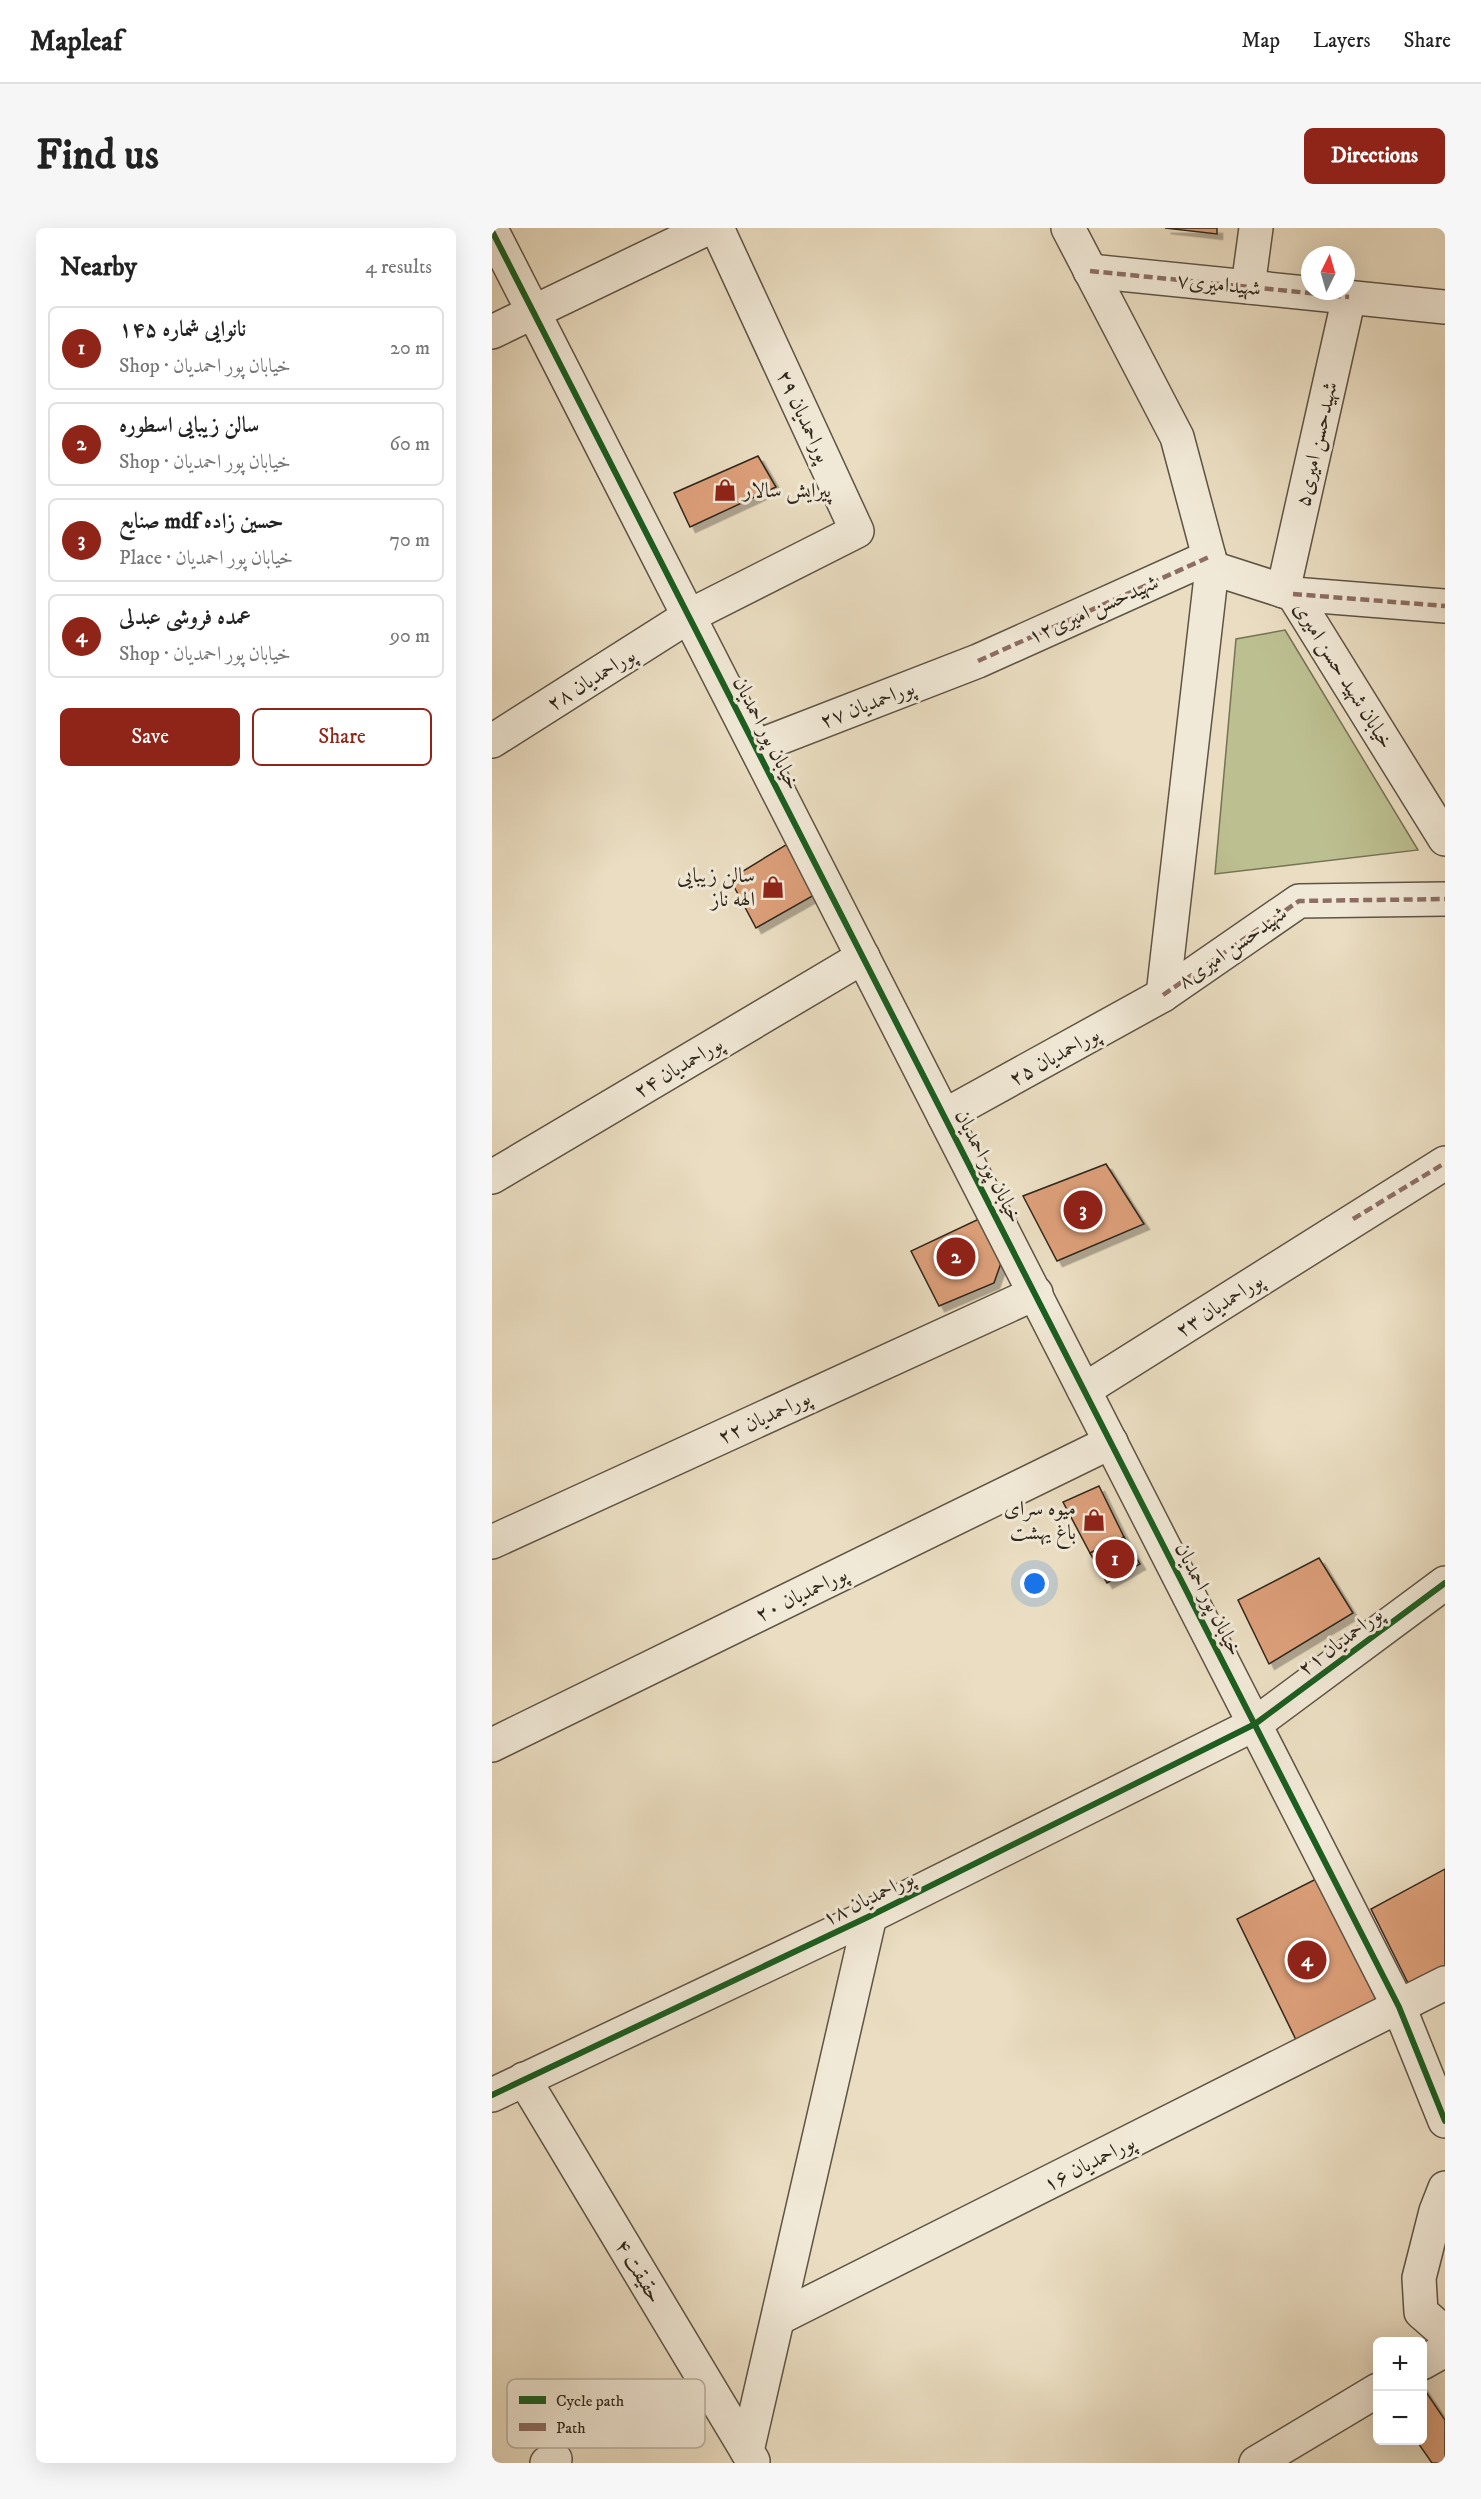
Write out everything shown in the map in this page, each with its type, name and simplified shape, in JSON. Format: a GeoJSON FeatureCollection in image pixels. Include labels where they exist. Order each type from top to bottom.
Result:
{"type":"FeatureCollection","features":[{"type":"Feature","properties":{"kind":"street"},"geometry":{"type":"LineString","coordinates":[[492,332],[708,228]]}},
{"type":"Feature","properties":{"kind":"street","name":"پوراحمدیان ۲۹"},"geometry":{"type":"LineString","coordinates":[[689,616],[857,531],[717,228]]}},
{"type":"Feature","properties":{"kind":"street"},"geometry":{"type":"LineString","coordinates":[[1068,228],[1177,437],[1210,562],[1163,995]]}},
{"type":"Feature","properties":{"kind":"street"},"geometry":{"type":"LineString","coordinates":[[1248,287],[1256,228]]}},
{"type":"Feature","properties":{"kind":"street","name":"خیابان پور احمدیان"},"geometry":{"type":"LineString","coordinates":[[492,231],[1399,2007],[1445,2121]]}},
{"type":"Feature","properties":{"kind":"street","name":"شهیدامیری۷"},"geometry":{"type":"LineString","coordinates":[[1090,271],[1301,292]]}},
{"type":"Feature","properties":{"kind":"street","name":"شهیدامیری۷"},"geometry":{"type":"LineString","coordinates":[[1355,298],[1445,307]]}},
{"type":"Feature","properties":{"kind":"street","name":"شهیدحسن امیری۵"},"geometry":{"type":"LineString","coordinates":[[1288,592],[1348,300]]}},
{"type":"Feature","properties":{"kind":"street","name":"خیابان شهید حسن امیری"},"geometry":{"type":"LineString","coordinates":[[1210,562],[1288,592],[1445,839]]}},
{"type":"Feature","properties":{"kind":"street","name":"شهیدحسن امیری۱۲"},"geometry":{"type":"LineString","coordinates":[[978,661],[1210,562]]}},
{"type":"Feature","properties":{"kind":"street"},"geometry":{"type":"LineString","coordinates":[[1288,592],[1445,606]]}},
{"type":"Feature","properties":{"kind":"street","name":"پوراحمدیان ۲۸"},"geometry":{"type":"LineString","coordinates":[[492,741],[689,616]]}},
{"type":"Feature","properties":{"kind":"street","name":"پوراحمدیان ۲۷"},"geometry":{"type":"LineString","coordinates":[[756,747],[978,661]]}},
{"type":"Feature","properties":{"kind":"street","name":"شهیدحسن امیری۸"},"geometry":{"type":"LineString","coordinates":[[1163,995],[1299,901],[1445,899]]}},
{"type":"Feature","properties":{"kind":"street","name":"پوراحمدیان ۲۴"},"geometry":{"type":"LineString","coordinates":[[492,1177],[863,957]]}},
{"type":"Feature","properties":{"kind":"street","name":"پوراحمدیان ۲۵"},"geometry":{"type":"LineString","coordinates":[[944,1116],[1163,995]]}},
{"type":"Feature","properties":{"kind":"street","name":"پوراحمدیان ۲۳"},"geometry":{"type":"LineString","coordinates":[[1084,1390],[1445,1163]]}},
{"type":"Feature","properties":{"kind":"street","name":"پوراحمدیان ۲۲"},"geometry":{"type":"LineString","coordinates":[[492,1542],[1036,1293]]}},
{"type":"Feature","properties":{"kind":"street","name":"پوراحمدیان ۲۰"},"geometry":{"type":"LineString","coordinates":[[492,1745],[1111,1442]]}},
{"type":"Feature","properties":{"kind":"street","name":"پوراحمدیان ۲۱"},"geometry":{"type":"LineString","coordinates":[[1255,1724],[1445,1583]]}},
{"type":"Feature","properties":{"kind":"street","name":"پوراحمدیان ۱۸"},"geometry":{"type":"LineString","coordinates":[[492,2095],[870,1916],[1255,1724]]}},
{"type":"Feature","properties":{"kind":"street"},"geometry":{"type":"LineString","coordinates":[[750,2457],[870,1916]]}},
{"type":"Feature","properties":{"kind":"street","name":"پوراحمدیان ۱۶"},"geometry":{"type":"LineString","coordinates":[[779,2318],[1445,1983]]}},
{"type":"Feature","properties":{"kind":"street","name":"حقیقت ۴"},"geometry":{"type":"LineString","coordinates":[[524,2079],[703,2379]]}},
{"type":"Feature","properties":{"kind":"street"},"geometry":{"type":"LineString","coordinates":[[1445,2188],[1436,2211],[1419,2278],[1421,2312],[1445,2333]]}},
{"type":"Feature","properties":{"kind":"street"},"geometry":{"type":"LineString","coordinates":[[1427,2360],[1445,2350]]}},
{"type":"Feature","properties":{"kind":"street","name":"حقیقت ۴"},"geometry":{"type":"LineString","coordinates":[[705,2382],[750,2457]]}},
{"type":"Feature","properties":{"kind":"street"},"geometry":{"type":"LineString","coordinates":[[1256,2463],[1375,2391]]}},
{"type":"Feature","properties":{"kind":"green space"},"geometry":{"type":"Polygon","coordinates":[[[1285,630],[1418,850],[1215,874],[1236,639],[1285,630]]]}},
{"type":"Feature","properties":{"kind":"building"},"geometry":{"type":"Polygon","coordinates":[[[1165,228],[1217,228],[1217,234],[1165,228]]]}},
{"type":"Feature","properties":{"kind":"building","name":"پیرایش سالار"},"geometry":{"type":"Polygon","coordinates":[[[758,456],[776,487],[690,527],[674,493],[758,456]]]}},
{"type":"Feature","properties":{"kind":"building","name":"سالن زیبایی الهه ناز"},"geometry":{"type":"Polygon","coordinates":[[[789,843],[816,894],[756,928],[730,879],[789,843]]]}},
{"type":"Feature","properties":{"kind":"building"},"geometry":{"type":"Polygon","coordinates":[[[1106,1164],[1144,1224],[1057,1261],[1023,1196],[1106,1164]]]}},
{"type":"Feature","properties":{"kind":"building"},"geometry":{"type":"Polygon","coordinates":[[[981,1218],[1001,1263],[994,1283],[939,1306],[911,1251],[981,1218]]]}},
{"type":"Feature","properties":{"kind":"building","name":"میوه سرای باغ یهشت"},"geometry":{"type":"Polygon","coordinates":[[[1099,1486],[1124,1537],[1090,1553],[1063,1502],[1099,1486]]]}},
{"type":"Feature","properties":{"kind":"building"},"geometry":{"type":"Polygon","coordinates":[[[1124,1537],[1140,1564],[1107,1583],[1090,1553],[1124,1537]]]}},
{"type":"Feature","properties":{"kind":"building"},"geometry":{"type":"Polygon","coordinates":[[[1319,1558],[1353,1613],[1269,1664],[1238,1600],[1319,1558]]]}},
{"type":"Feature","properties":{"kind":"building"},"geometry":{"type":"Polygon","coordinates":[[[1445,1869],[1445,1966],[1411,1989],[1371,1909],[1445,1869]]]}},
{"type":"Feature","properties":{"kind":"building"},"geometry":{"type":"Polygon","coordinates":[[[1320,1877],[1377,2002],[1299,2046],[1237,1919],[1320,1877]]]}},
{"type":"Feature","properties":{"kind":"building"},"geometry":{"type":"Polygon","coordinates":[[[1427,2393],[1445,2420],[1445,2463],[1432,2463],[1419,2445],[1427,2445],[1427,2393]]]}},
{"type":"Feature","properties":{"kind":"marked path"},"geometry":{"type":"LineString","coordinates":[[1090,271],[1301,292]]}},
{"type":"Feature","properties":{"kind":"marked path"},"geometry":{"type":"LineString","coordinates":[[978,661],[1209,557]]}},
{"type":"Feature","properties":{"kind":"marked path"},"geometry":{"type":"LineString","coordinates":[[1293,594],[1445,606]]}},
{"type":"Feature","properties":{"kind":"marked path"},"geometry":{"type":"LineString","coordinates":[[1163,995],[1299,901],[1445,899]]}},
{"type":"Feature","properties":{"kind":"marked path"},"geometry":{"type":"LineString","coordinates":[[1353,1219],[1445,1163]]}},
{"type":"Feature","properties":{"kind":"cycle path"},"geometry":{"type":"LineString","coordinates":[[492,231],[1399,2007],[1445,2121]]}},
{"type":"Feature","properties":{"kind":"cycle path"},"geometry":{"type":"LineString","coordinates":[[492,2095],[870,1916],[1255,1724],[1445,1583]]}},
{"type":"Feature","properties":{"kind":"place","name":"پیرایش سالار"},"geometry":{"type":"Point","coordinates":[725,490]}},
{"type":"Feature","properties":{"kind":"place","name":"سالن زیبایی الهه ناز"},"geometry":{"type":"Point","coordinates":[773,887]}},
{"type":"Feature","properties":{"kind":"place","name":"صنایع mdf حسین زاده"},"geometry":{"type":"Point","coordinates":[1083,1210]}},
{"type":"Feature","properties":{"kind":"place","name":"سالن زیبایی اسطوره"},"geometry":{"type":"Point","coordinates":[956,1257]}},
{"type":"Feature","properties":{"kind":"place","name":"میوه سرای باغ یهشت"},"geometry":{"type":"Point","coordinates":[1094,1520]}},
{"type":"Feature","properties":{"kind":"place","name":"نانوایی شماره ۱۴۵"},"geometry":{"type":"Point","coordinates":[1115,1559]}},
{"type":"Feature","properties":{"kind":"place","name":"عمده فروشی عبدلی"},"geometry":{"type":"Point","coordinates":[1307,1960]}}]}
